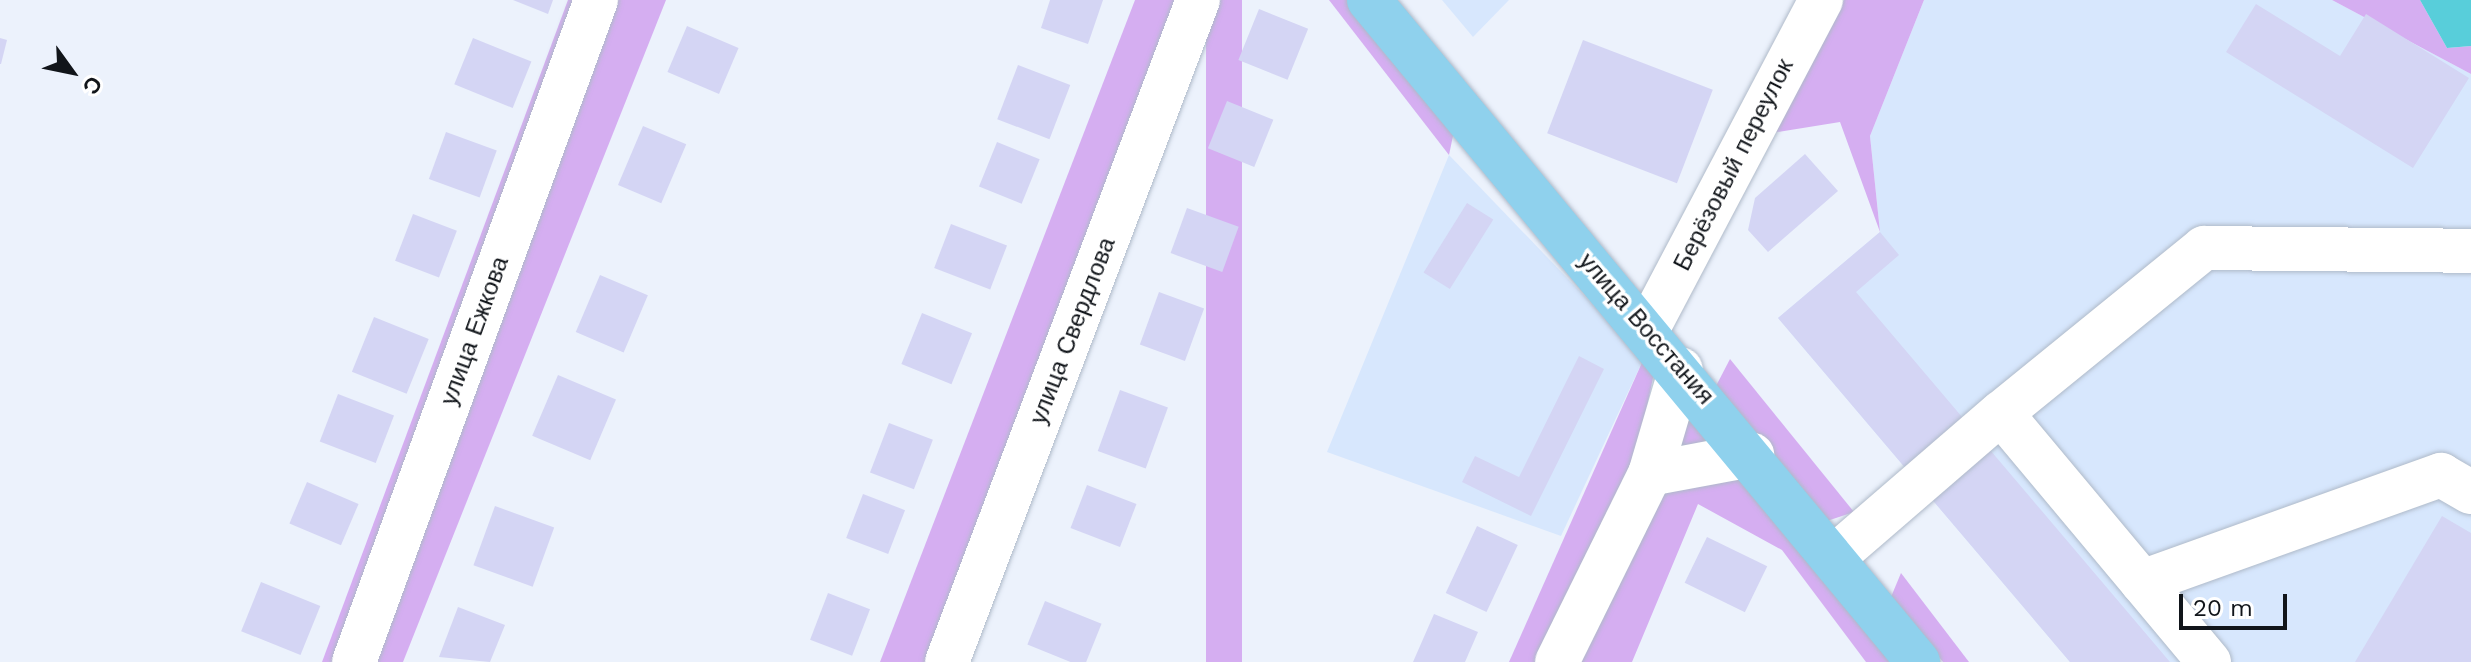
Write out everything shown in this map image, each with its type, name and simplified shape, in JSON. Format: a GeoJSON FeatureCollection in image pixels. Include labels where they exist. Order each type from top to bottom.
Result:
{"type":"FeatureCollection","features":[{"type":"Feature","properties":{"kind":"main road","name":"улица Восстания"},"geometry":{"type":"LineString","coordinates":[[1369,0],[1681,369],[1918,662]]}},
{"type":"Feature","properties":{"kind":"street","name":"улица Ежкова"},"geometry":{"type":"LineString","coordinates":[[354,662],[596,0]]}},
{"type":"Feature","properties":{"kind":"street","name":"улица Свердлова"},"geometry":{"type":"LineString","coordinates":[[947,662],[1198,0]]}},
{"type":"Feature","properties":{"kind":"street","name":"Берёзовый переулок"},"geometry":{"type":"LineString","coordinates":[[1647,330],[1821,0]]}},
{"type":"Feature","properties":{"kind":"street"},"geometry":{"type":"LineString","coordinates":[[1834,557],[2001,413],[2204,248],[2471,251]]}},
{"type":"Feature","properties":{"kind":"street"},"geometry":{"type":"LineString","coordinates":[[1557,662],[1650,474],[1681,369]]}},
{"type":"Feature","properties":{"kind":"street"},"geometry":{"type":"LineString","coordinates":[[2001,413],[2209,662]]}},
{"type":"Feature","properties":{"kind":"street"},"geometry":{"type":"LineString","coordinates":[[1650,474],[1752,455]]}},
{"type":"Feature","properties":{"kind":"street"},"geometry":{"type":"LineString","coordinates":[[2142,582],[2441,475],[2471,492]]}},
{"type":"Feature","properties":{"kind":"shaded area"},"geometry":{"type":"Polygon","coordinates":[[[568,0],[586,0],[343,662],[322,662],[568,0]]]}},
{"type":"Feature","properties":{"kind":"shaded area"},"geometry":{"type":"Polygon","coordinates":[[[610,0],[666,0],[403,662],[367,662],[610,0]]]}},
{"type":"Feature","properties":{"kind":"shaded area"},"geometry":{"type":"Polygon","coordinates":[[[1135,0],[1180,0],[933,662],[880,662],[1135,0]]]}},
{"type":"Feature","properties":{"kind":"shaded area"},"geometry":{"type":"Polygon","coordinates":[[[1206,0],[1242,0],[1242,662],[1206,662],[1206,0]]]}},
{"type":"Feature","properties":{"kind":"shaded area"},"geometry":{"type":"Polygon","coordinates":[[[1329,0],[1348,0],[1454,131],[1449,155],[1329,0]]]}},
{"type":"Feature","properties":{"kind":"shaded area"},"geometry":{"type":"Polygon","coordinates":[[[1442,0],[1509,0],[1473,37],[1442,0]]]}},
{"type":"Feature","properties":{"kind":"shaded area"},"geometry":{"type":"Polygon","coordinates":[[[1844,0],[1924,0],[1870,136],[1880,232],[1840,122],[1771,133],[1844,0]]]}},
{"type":"Feature","properties":{"kind":"shaded area"},"geometry":{"type":"Polygon","coordinates":[[[1924,0],[2332,0],[2471,74],[2471,662],[2070,662],[1778,318],[1880,232],[1870,136],[1924,0]]]}},
{"type":"Feature","properties":{"kind":"shaded area"},"geometry":{"type":"Polygon","coordinates":[[[2332,0],[2420,0],[2447,48],[2471,46],[2471,74],[2332,0]]]}},
{"type":"Feature","properties":{"kind":"shaded area"},"geometry":{"type":"Polygon","coordinates":[[[1449,155],[1644,358],[1561,536],[1327,452],[1449,155]]]}},
{"type":"Feature","properties":{"kind":"shaded area"},"geometry":{"type":"Polygon","coordinates":[[[1644,358],[1654,373],[1633,473],[1547,662],[1509,662],[1644,358]]]}},
{"type":"Feature","properties":{"kind":"shaded area"},"geometry":{"type":"Polygon","coordinates":[[[1730,359],[1854,512],[1827,521],[1716,386],[1730,359]]]}},
{"type":"Feature","properties":{"kind":"shaded area"},"geometry":{"type":"Polygon","coordinates":[[[1683,403],[1719,443],[1672,455],[1683,403]]]}},
{"type":"Feature","properties":{"kind":"shaded area"},"geometry":{"type":"Polygon","coordinates":[[[1727,475],[1754,484],[1896,662],[1866,662],[1782,550],[1698,504],[1632,662],[1571,662],[1655,489],[1727,475]]]}},
{"type":"Feature","properties":{"kind":"shaded area"},"geometry":{"type":"Polygon","coordinates":[[[1901,573],[1969,662],[1943,662],[1891,597],[1901,573]]]}},
{"type":"Feature","properties":{"kind":"water"},"geometry":{"type":"Polygon","coordinates":[[[2420,0],[2471,0],[2471,46],[2447,48],[2420,0]]]}},
{"type":"Feature","properties":{"kind":"building"},"geometry":{"type":"Polygon","coordinates":[[[513,0],[553,0],[548,14],[513,0]]]}},
{"type":"Feature","properties":{"kind":"building"},"geometry":{"type":"Polygon","coordinates":[[[1050,0],[1103,0],[1088,44],[1041,28],[1050,0]]]}},
{"type":"Feature","properties":{"kind":"building"},"geometry":{"type":"Polygon","coordinates":[[[2256,4],[2340,56],[2366,14],[2469,78],[2413,168],[2226,52],[2256,4]]]}},
{"type":"Feature","properties":{"kind":"building"},"geometry":{"type":"Polygon","coordinates":[[[1259,9],[1308,29],[1288,80],[1238,60],[1259,9]]]}},
{"type":"Feature","properties":{"kind":"building"},"geometry":{"type":"Polygon","coordinates":[[[687,26],[739,48],[719,94],[667,72],[687,26]]]}},
{"type":"Feature","properties":{"kind":"building"},"geometry":{"type":"Polygon","coordinates":[[[0,38],[7,40],[1,64],[0,64],[0,38]]]}},
{"type":"Feature","properties":{"kind":"building"},"geometry":{"type":"Polygon","coordinates":[[[473,38],[531,62],[513,108],[454,84],[473,38]]]}},
{"type":"Feature","properties":{"kind":"building"},"geometry":{"type":"Polygon","coordinates":[[[1583,40],[1713,90],[1677,183],[1547,133],[1583,40]]]}},
{"type":"Feature","properties":{"kind":"building"},"geometry":{"type":"Polygon","coordinates":[[[1018,65],[1070,85],[1049,139],[997,119],[1018,65]]]}},
{"type":"Feature","properties":{"kind":"building"},"geometry":{"type":"Polygon","coordinates":[[[1227,101],[1273,120],[1254,167],[1208,148],[1227,101]]]}},
{"type":"Feature","properties":{"kind":"building"},"geometry":{"type":"Polygon","coordinates":[[[643,126],[686,144],[661,203],[618,185],[643,126]]]}},
{"type":"Feature","properties":{"kind":"building"},"geometry":{"type":"Polygon","coordinates":[[[446,132],[497,150],[480,197],[429,179],[446,132]]]}},
{"type":"Feature","properties":{"kind":"building"},"geometry":{"type":"Polygon","coordinates":[[[997,142],[1040,159],[1022,204],[979,187],[997,142]]]}},
{"type":"Feature","properties":{"kind":"building"},"geometry":{"type":"Polygon","coordinates":[[[1805,154],[1838,191],[1768,252],[1748,230],[1755,198],[1805,154]]]}},
{"type":"Feature","properties":{"kind":"building"},"geometry":{"type":"Polygon","coordinates":[[[1467,203],[1493,219],[1450,289],[1424,273],[1467,203]]]}},
{"type":"Feature","properties":{"kind":"building"},"geometry":{"type":"Polygon","coordinates":[[[1187,208],[1239,227],[1222,272],[1171,253],[1187,208]]]}},
{"type":"Feature","properties":{"kind":"building"},"geometry":{"type":"Polygon","coordinates":[[[413,214],[457,231],[439,278],[395,261],[413,214]]]}},
{"type":"Feature","properties":{"kind":"building"},"geometry":{"type":"Polygon","coordinates":[[[951,224],[1007,246],[990,289],[934,268],[951,224]]]}},
{"type":"Feature","properties":{"kind":"building"},"geometry":{"type":"Polygon","coordinates":[[[1880,232],[1899,255],[1856,292],[2170,662],[2070,662],[1778,318],[1880,232]]]}},
{"type":"Feature","properties":{"kind":"building"},"geometry":{"type":"Polygon","coordinates":[[[600,275],[648,295],[624,352],[576,332],[600,275]]]}},
{"type":"Feature","properties":{"kind":"building"},"geometry":{"type":"Polygon","coordinates":[[[1159,292],[1204,308],[1185,361],[1140,345],[1159,292]]]}},
{"type":"Feature","properties":{"kind":"building"},"geometry":{"type":"Polygon","coordinates":[[[922,313],[972,333],[951,384],[901,364],[922,313]]]}},
{"type":"Feature","properties":{"kind":"building"},"geometry":{"type":"Polygon","coordinates":[[[374,317],[429,339],[407,394],[352,372],[374,317]]]}},
{"type":"Feature","properties":{"kind":"building"},"geometry":{"type":"Polygon","coordinates":[[[1579,356],[1604,369],[1531,516],[1462,482],[1475,456],[1519,477],[1579,356]]]}},
{"type":"Feature","properties":{"kind":"building"},"geometry":{"type":"Polygon","coordinates":[[[558,375],[616,400],[590,460],[532,436],[558,375]]]}},
{"type":"Feature","properties":{"kind":"building"},"geometry":{"type":"Polygon","coordinates":[[[1120,390],[1168,407],[1146,469],[1098,451],[1120,390]]]}},
{"type":"Feature","properties":{"kind":"building"},"geometry":{"type":"Polygon","coordinates":[[[338,394],[394,416],[376,463],[320,442],[338,394]]]}},
{"type":"Feature","properties":{"kind":"building"},"geometry":{"type":"Polygon","coordinates":[[[889,423],[933,440],[914,489],[870,472],[889,423]]]}},
{"type":"Feature","properties":{"kind":"building"},"geometry":{"type":"Polygon","coordinates":[[[307,482],[359,504],[341,545],[289,523],[307,482]]]}},
{"type":"Feature","properties":{"kind":"building"},"geometry":{"type":"Polygon","coordinates":[[[1087,485],[1136,504],[1120,547],[1071,528],[1087,485]]]}},
{"type":"Feature","properties":{"kind":"building"},"geometry":{"type":"Polygon","coordinates":[[[863,494],[905,510],[888,554],[846,538],[863,494]]]}},
{"type":"Feature","properties":{"kind":"building"},"geometry":{"type":"Polygon","coordinates":[[[495,506],[554,528],[533,587],[473,565],[495,506]]]}},
{"type":"Feature","properties":{"kind":"building"},"geometry":{"type":"Polygon","coordinates":[[[2442,516],[2471,533],[2471,662],[2355,662],[2442,516]]]}},
{"type":"Feature","properties":{"kind":"building"},"geometry":{"type":"Polygon","coordinates":[[[1477,526],[1518,545],[1487,612],[1446,593],[1477,526]]]}},
{"type":"Feature","properties":{"kind":"building"},"geometry":{"type":"Polygon","coordinates":[[[1707,537],[1767,566],[1745,612],[1685,583],[1707,537]]]}},
{"type":"Feature","properties":{"kind":"building"},"geometry":{"type":"Polygon","coordinates":[[[261,582],[320,606],[300,655],[241,631],[261,582]]]}},
{"type":"Feature","properties":{"kind":"building"},"geometry":{"type":"Polygon","coordinates":[[[828,593],[870,609],[852,656],[810,640],[828,593]]]}},
{"type":"Feature","properties":{"kind":"building"},"geometry":{"type":"Polygon","coordinates":[[[1045,601],[1102,624],[1086,662],[1071,662],[1027,645],[1045,601]]]}},
{"type":"Feature","properties":{"kind":"building"},"geometry":{"type":"Polygon","coordinates":[[[458,607],[505,625],[490,662],[439,657],[458,607]]]}},
{"type":"Feature","properties":{"kind":"building"},"geometry":{"type":"Polygon","coordinates":[[[1434,614],[1478,632],[1465,662],[1413,662],[1434,614]]]}}]}
